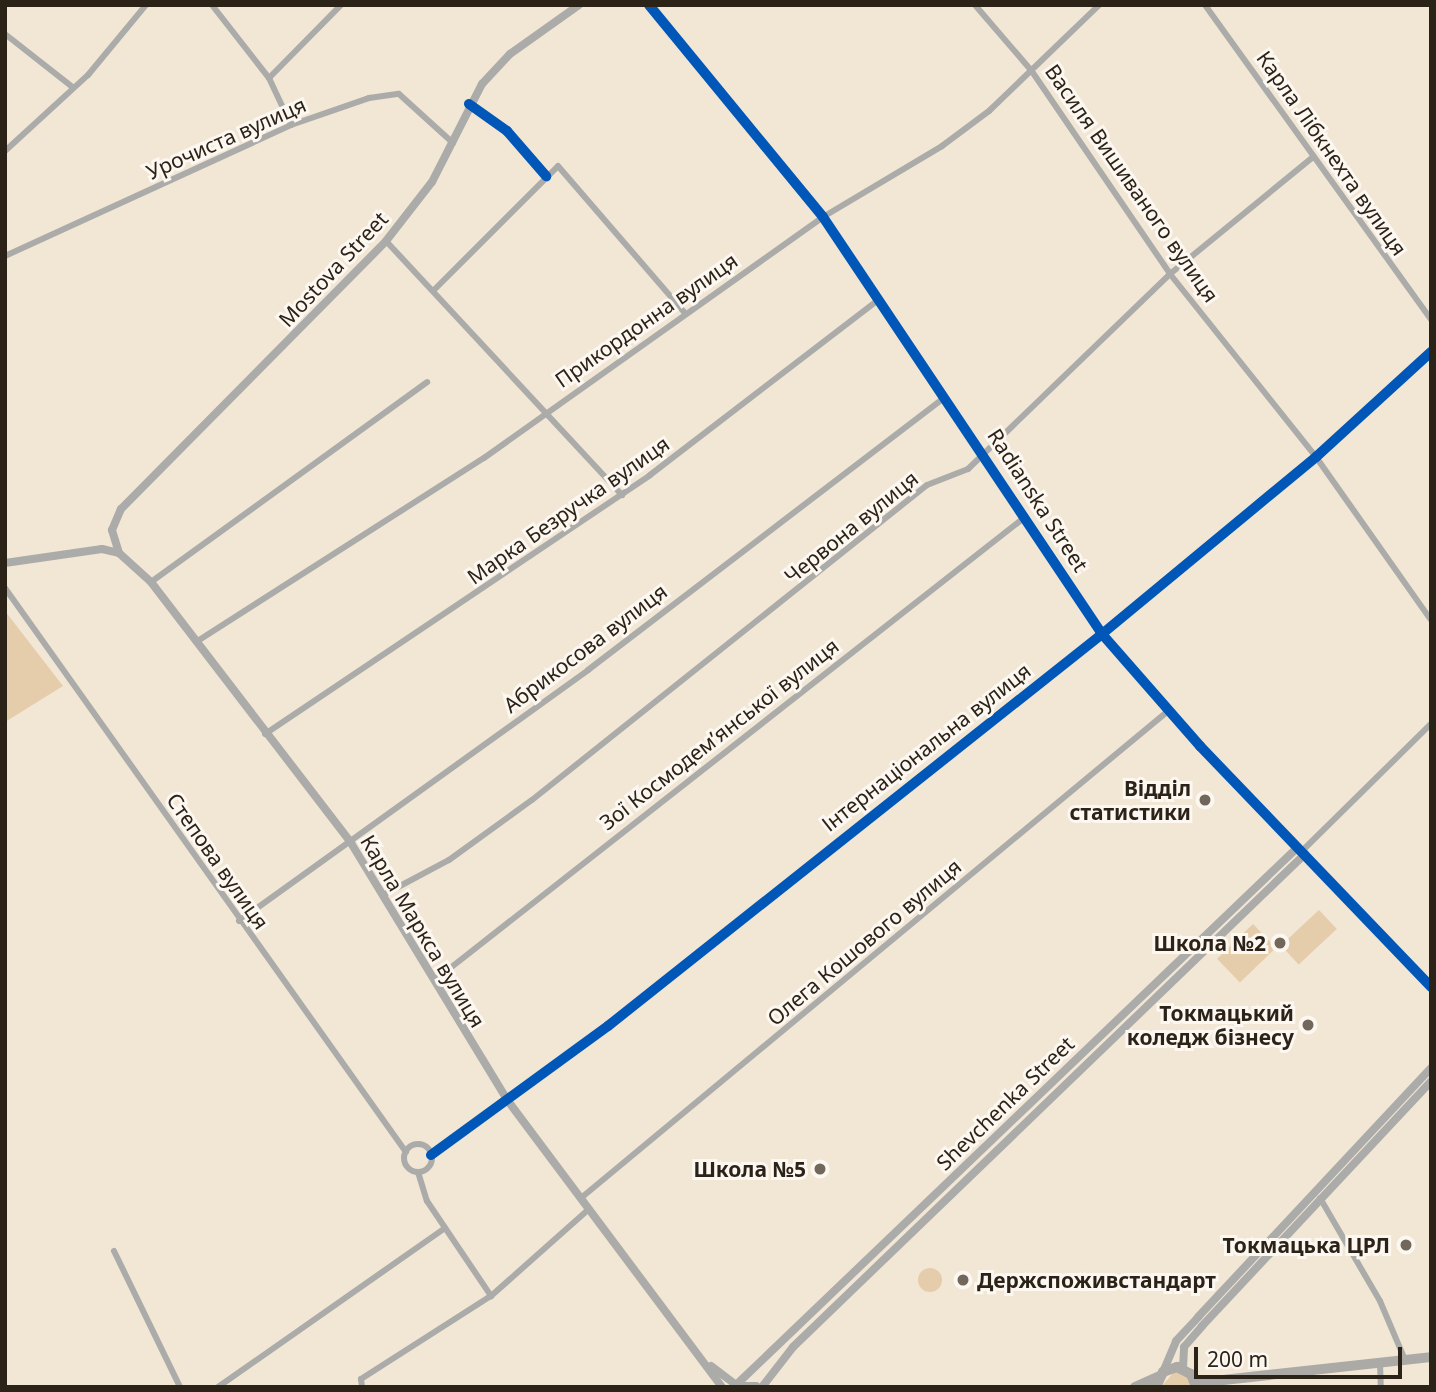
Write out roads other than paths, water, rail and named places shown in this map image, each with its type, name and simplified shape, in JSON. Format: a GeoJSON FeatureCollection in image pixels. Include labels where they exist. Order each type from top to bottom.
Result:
{"type":"FeatureCollection","features":[{"type":"Feature","properties":{"kind":"main road"},"geometry":{"type":"LineString","coordinates":[[1135,1387],[1182,1368],[1196,1385],[1431,1357]]}},
{"type":"Feature","properties":{"kind":"main road"},"geometry":{"type":"LineString","coordinates":[[1219,1387],[1235,1381]]}},
{"type":"Feature","properties":{"kind":"main road"},"geometry":{"type":"LineString","coordinates":[[735,1386],[756,1387]]}},
{"type":"Feature","properties":{"kind":"street"},"geometry":{"type":"LineString","coordinates":[[5,151],[71,86],[88,75],[146,5]]}},
{"type":"Feature","properties":{"kind":"street"},"geometry":{"type":"LineString","coordinates":[[212,5],[270,78],[291,125]]}},
{"type":"Feature","properties":{"kind":"street"},"geometry":{"type":"LineString","coordinates":[[270,78],[341,5]]}},
{"type":"Feature","properties":{"kind":"street","name":"Mostova Street"},"geometry":{"type":"LineString","coordinates":[[119,553],[112,530],[121,509],[386,242],[453,143],[482,84],[510,54],[579,5]]}},
{"type":"Feature","properties":{"kind":"street","name":"Radianska Street"},"geometry":{"type":"LineString","coordinates":[[649,5],[823,217],[947,396],[1102,634],[1168,711],[1431,987]]}},
{"type":"Feature","properties":{"kind":"street","name":"Василя Вишиваного вулиця"},"geometry":{"type":"LineString","coordinates":[[975,5],[1031,71],[1170,274],[1317,457],[1431,620]]}},
{"type":"Feature","properties":{"kind":"street","name":"Прикордонна вулиця"},"geometry":{"type":"LineString","coordinates":[[196,642],[549,410],[823,217],[942,146],[1031,71],[1099,5]]}},
{"type":"Feature","properties":{"kind":"street","name":"Карла Лібкнехта вулиця"},"geometry":{"type":"LineString","coordinates":[[1205,5],[1431,320]]}},
{"type":"Feature","properties":{"kind":"street"},"geometry":{"type":"LineString","coordinates":[[5,34],[71,86]]}},
{"type":"Feature","properties":{"kind":"street","name":"Урочиста вулиця"},"geometry":{"type":"LineString","coordinates":[[5,256],[291,125],[399,94],[453,143]]}},
{"type":"Feature","properties":{"kind":"street","name":"Червона вулиця"},"geometry":{"type":"LineString","coordinates":[[386,894],[449,860],[522,807],[926,485],[950,480],[986,455],[1170,274],[1313,157]]}},
{"type":"Feature","properties":{"kind":"street"},"geometry":{"type":"LineString","coordinates":[[434,290],[558,166],[685,313]]}},
{"type":"Feature","properties":{"kind":"street"},"geometry":{"type":"LineString","coordinates":[[386,242],[549,410],[622,495]]}},
{"type":"Feature","properties":{"kind":"street","name":"Марка Безручка вулиця"},"geometry":{"type":"LineString","coordinates":[[265,734],[622,495],[879,299]]}},
{"type":"Feature","properties":{"kind":"street","name":"Інтернаціональна вулиця"},"geometry":{"type":"LineString","coordinates":[[431,1155],[509,1101],[1102,634],[1317,457],[1431,352]]}},
{"type":"Feature","properties":{"kind":"street"},"geometry":{"type":"LineString","coordinates":[[151,582],[427,382]]}},
{"type":"Feature","properties":{"kind":"street","name":"Абрикосова вулиця"},"geometry":{"type":"LineString","coordinates":[[239,921],[351,843],[947,396]]}},
{"type":"Feature","properties":{"kind":"street","name":"Зої Космодем’янської вулиця"},"geometry":{"type":"LineString","coordinates":[[435,981],[1026,517]]}},
{"type":"Feature","properties":{"kind":"street"},"geometry":{"type":"LineString","coordinates":[[5,563],[83,550],[119,553]]}},
{"type":"Feature","properties":{"kind":"street","name":"Карла Маркса вулиця"},"geometry":{"type":"LineString","coordinates":[[119,553],[151,582],[351,843],[386,894],[435,981],[509,1101],[706,1362],[722,1387]]}},
{"type":"Feature","properties":{"kind":"street","name":"Степова вулиця"},"geometry":{"type":"LineString","coordinates":[[5,588],[239,921],[406,1152]]}},
{"type":"Feature","properties":{"kind":"street","name":"Олега Кошового вулиця"},"geometry":{"type":"LineString","coordinates":[[581,1198],[1168,711]]}},
{"type":"Feature","properties":{"kind":"street","name":"Shevchenka Street"},"geometry":{"type":"LineString","coordinates":[[762,1387],[793,1347],[1096,1055],[1431,724]]}},
{"type":"Feature","properties":{"kind":"street","name":"Shevchenka Street"},"geometry":{"type":"LineString","coordinates":[[735,1386],[1088,1048],[1302,851]]}},
{"type":"Feature","properties":{"kind":"street"},"geometry":{"type":"LineString","coordinates":[[1088,1048],[1096,1055]]}},
{"type":"Feature","properties":{"kind":"street"},"geometry":{"type":"LineString","coordinates":[[1182,1368],[1184,1348],[1280,1235],[1431,1068]]}},
{"type":"Feature","properties":{"kind":"street"},"geometry":{"type":"LineString","coordinates":[[1160,1378],[1176,1341],[1320,1198],[1431,1081]]}},
{"type":"Feature","properties":{"kind":"street"},"geometry":{"type":"LineString","coordinates":[[418,1172],[429,1167],[431,1155],[417,1144],[406,1152],[406,1166],[418,1172],[445,1228],[491,1296]]}},
{"type":"Feature","properties":{"kind":"street"},"geometry":{"type":"LineString","coordinates":[[934,1196],[941,1204]]}},
{"type":"Feature","properties":{"kind":"street"},"geometry":{"type":"LineString","coordinates":[[1320,1198],[1380,1301],[1405,1360]]}},
{"type":"Feature","properties":{"kind":"street"},"geometry":{"type":"LineString","coordinates":[[362,1387],[361,1380],[491,1296],[589,1209]]}},
{"type":"Feature","properties":{"kind":"street"},"geometry":{"type":"LineString","coordinates":[[218,1387],[445,1228]]}},
{"type":"Feature","properties":{"kind":"street"},"geometry":{"type":"LineString","coordinates":[[114,1251],[180,1387]]}},
{"type":"Feature","properties":{"kind":"street","name":"Карла Маркса вулиця"},"geometry":{"type":"LineString","coordinates":[[706,1362],[735,1386]]}},
{"type":"Feature","properties":{"kind":"street"},"geometry":{"type":"LineString","coordinates":[[1380,1364],[1381,1387]]}},
{"type":"Feature","properties":{"kind":"place","name":"Відділ статистики"},"geometry":{"type":"Point","coordinates":[1205,800]}},
{"type":"Feature","properties":{"kind":"place","name":"Школа №2"},"geometry":{"type":"Point","coordinates":[1280,943]}},
{"type":"Feature","properties":{"kind":"place","name":"Токмацький коледж бізнесу"},"geometry":{"type":"Point","coordinates":[1308,1025]}},
{"type":"Feature","properties":{"kind":"place","name":"Школа №5"},"geometry":{"type":"Point","coordinates":[820,1169]}},
{"type":"Feature","properties":{"kind":"place","name":"Токмацька ЦРЛ"},"geometry":{"type":"Point","coordinates":[1406,1245]}},
{"type":"Feature","properties":{"kind":"place","name":"Держспоживстандарт"},"geometry":{"type":"Point","coordinates":[963,1280]}}]}
